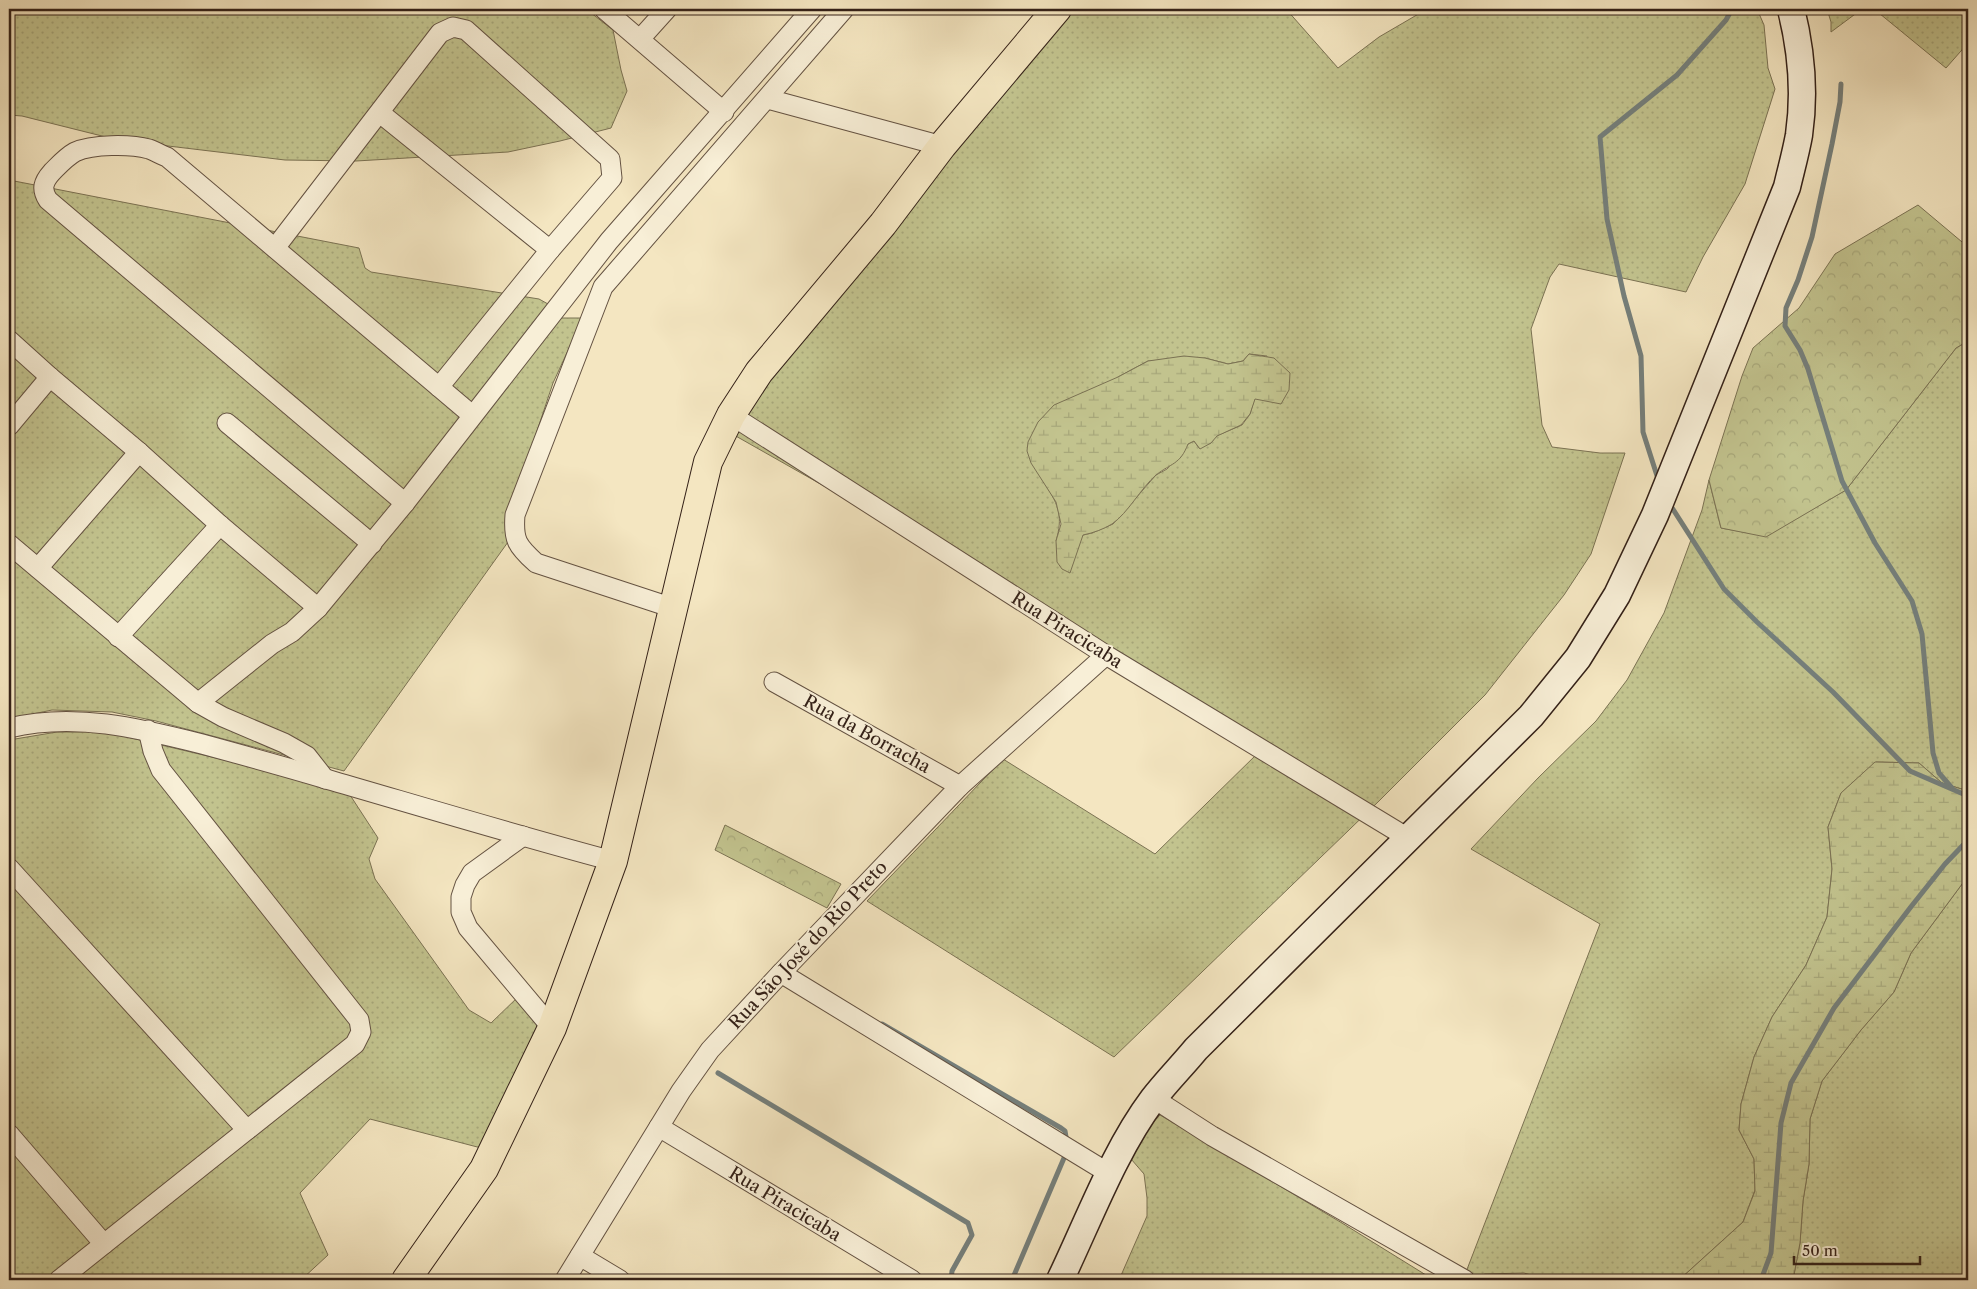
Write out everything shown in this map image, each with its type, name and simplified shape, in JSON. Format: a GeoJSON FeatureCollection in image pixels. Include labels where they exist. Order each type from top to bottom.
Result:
{"type":"FeatureCollection","features":[{"type":"Feature","properties":{"kind":"main road"},"geometry":{"type":"LineString","coordinates":[[406,1280],[484,1169],[552,1028],[613,861],[708,462],[731,415],[758,372],[883,224],[942,146],[1057,9]]}},
{"type":"Feature","properties":{"kind":"main road"},"geometry":{"type":"LineString","coordinates":[[1060,1280],[1134,1127],[1153,1098],[1196,1050],[1531,716],[1578,658],[1617,595],[1655,515],[1786,187],[1799,135],[1801,83],[1797,34],[1791,9]]}},
{"type":"Feature","properties":{"kind":"street"},"geometry":{"type":"LineString","coordinates":[[604,9],[724,112]]}},
{"type":"Feature","properties":{"kind":"street"},"geometry":{"type":"LineString","coordinates":[[640,39],[667,9]]}},
{"type":"Feature","properties":{"kind":"street"},"geometry":{"type":"LineString","coordinates":[[198,702],[272,644],[292,632],[318,608],[405,503],[609,242],[812,9]]}},
{"type":"Feature","properties":{"kind":"street"},"geometry":{"type":"LineString","coordinates":[[603,287],[844,9]]}},
{"type":"Feature","properties":{"kind":"street"},"geometry":{"type":"LineString","coordinates":[[275,248],[440,33],[453,27],[466,30],[610,159],[612,178],[550,250],[440,388]]}},
{"type":"Feature","properties":{"kind":"street"},"geometry":{"type":"LineString","coordinates":[[768,98],[942,146]]}},
{"type":"Feature","properties":{"kind":"street"},"geometry":{"type":"LineString","coordinates":[[380,113],[550,250]]}},
{"type":"Feature","properties":{"kind":"street"},"geometry":{"type":"LineString","coordinates":[[405,503],[48,200],[43,193],[43,186],[47,177],[62,160],[76,152],[94,147],[126,146],[148,149],[167,157],[472,415]]}},
{"type":"Feature","properties":{"kind":"street"},"geometry":{"type":"LineString","coordinates":[[609,242],[603,287],[515,515],[514,533],[521,550],[536,563],[673,608]]}},
{"type":"Feature","properties":{"kind":"street"},"geometry":{"type":"LineString","coordinates":[[9,340],[220,525],[318,608]]}},
{"type":"Feature","properties":{"kind":"street"},"geometry":{"type":"LineString","coordinates":[[9,426],[50,377]]}},
{"type":"Feature","properties":{"kind":"street","name":"Rua Piracicaba"},"geometry":{"type":"LineString","coordinates":[[731,415],[1106,654],[1408,838]]}},
{"type":"Feature","properties":{"kind":"street"},"geometry":{"type":"LineString","coordinates":[[227,422],[372,544]]}},
{"type":"Feature","properties":{"kind":"street"},"geometry":{"type":"LineString","coordinates":[[38,568],[139,452]]}},
{"type":"Feature","properties":{"kind":"street"},"geometry":{"type":"LineString","coordinates":[[118,637],[220,525]]}},
{"type":"Feature","properties":{"kind":"street"},"geometry":{"type":"LineString","coordinates":[[9,544],[198,702],[223,717],[284,743],[308,756],[325,778]]}},
{"type":"Feature","properties":{"kind":"street","name":"Rua São José do Rio Preto"},"geometry":{"type":"LineString","coordinates":[[565,1280],[681,1090],[710,1050],[960,786],[1106,654]]}},
{"type":"Feature","properties":{"kind":"street","name":"Rua da Borracha"},"geometry":{"type":"LineString","coordinates":[[774,682],[960,786]]}},
{"type":"Feature","properties":{"kind":"street"},"geometry":{"type":"LineString","coordinates":[[9,728],[66,720],[115,724],[148,730],[325,778],[613,861]]}},
{"type":"Feature","properties":{"kind":"street"},"geometry":{"type":"LineString","coordinates":[[59,1280],[355,1044],[361,1032],[359,1020],[161,770],[153,751],[148,730]]}},
{"type":"Feature","properties":{"kind":"street"},"geometry":{"type":"LineString","coordinates":[[523,836],[472,873],[461,897],[461,912],[468,928],[552,1028]]}},
{"type":"Feature","properties":{"kind":"street"},"geometry":{"type":"LineString","coordinates":[[9,868],[247,1130]]}},
{"type":"Feature","properties":{"kind":"street"},"geometry":{"type":"LineString","coordinates":[[781,973],[1110,1174]]}},
{"type":"Feature","properties":{"kind":"street"},"geometry":{"type":"LineString","coordinates":[[1153,1098],[1212,1136],[1465,1280]]}},
{"type":"Feature","properties":{"kind":"street","name":"Rua Piracicaba"},"geometry":{"type":"LineString","coordinates":[[659,1127],[912,1280]]}},
{"type":"Feature","properties":{"kind":"street"},"geometry":{"type":"LineString","coordinates":[[9,1134],[104,1244]]}},
{"type":"Feature","properties":{"kind":"street"},"geometry":{"type":"LineString","coordinates":[[580,1256],[620,1280]]}},
{"type":"Feature","properties":{"kind":"green space"},"geometry":{"type":"Polygon","coordinates":[[[9,9],[586,9],[613,30],[627,91],[611,128],[508,152],[356,161],[285,160],[118,140],[22,116],[9,115],[9,9]]]}},
{"type":"Feature","properties":{"kind":"green space"},"geometry":{"type":"Polygon","coordinates":[[[1055,9],[1286,9],[1338,68],[1379,37],[1427,9],[1757,9],[1764,25],[1768,68],[1775,89],[1745,184],[1703,257],[1686,292],[1559,264],[1550,277],[1531,329],[1542,425],[1552,447],[1600,453],[1625,453],[1591,554],[1564,595],[1485,695],[1379,801],[1114,1057],[867,901],[1003,759],[1155,854],[1258,753],[914,537],[734,435],[765,361],[1055,9]],[[1249,354],[1243,361],[1228,364],[1205,358],[1148,361],[1118,377],[1046,485],[1057,506],[1059,525],[1056,541],[1092,533],[1113,524],[1156,475],[1167,469],[1188,444],[1194,441],[1199,448],[1211,443],[1216,436],[1242,425],[1250,414],[1267,356],[1249,354]]]}},
{"type":"Feature","properties":{"kind":"green space"},"geometry":{"type":"Polygon","coordinates":[[[1827,9],[1862,9],[1831,32],[1831,22],[1827,9]]]}},
{"type":"Feature","properties":{"kind":"green space"},"geometry":{"type":"Polygon","coordinates":[[[1874,9],[1968,9],[1968,43],[1946,68],[1874,9]]]}},
{"type":"Feature","properties":{"kind":"green space"},"geometry":{"type":"Polygon","coordinates":[[[9,180],[359,248],[365,268],[371,272],[539,299],[548,304],[553,318],[583,318],[553,383],[510,512],[508,542],[344,771],[156,721],[112,712],[52,710],[9,719],[9,180]]]}},
{"type":"Feature","properties":{"kind":"green space"},"geometry":{"type":"Polygon","coordinates":[[[1918,205],[1968,247],[1968,341],[1956,348],[1846,490],[1766,537],[1721,528],[1709,480],[1742,376],[1753,348],[1799,308],[1835,254],[1918,205]]]}},
{"type":"Feature","properties":{"kind":"green space"},"geometry":{"type":"Polygon","coordinates":[[[1968,341],[1968,791],[1942,783],[1919,763],[1876,762],[1841,793],[1828,827],[1832,869],[1827,917],[1806,965],[1772,1017],[1754,1057],[1741,1104],[1739,1130],[1754,1159],[1755,1190],[1743,1222],[1679,1280],[1548,1280],[1524,1273],[1485,1274],[1475,1277],[1466,1272],[1600,924],[1471,849],[1538,778],[1596,721],[1627,680],[1664,613],[1702,510],[1709,480],[1721,528],[1766,536],[1846,490],[1956,348],[1968,341]]]}},
{"type":"Feature","properties":{"kind":"green space"},"geometry":{"type":"Polygon","coordinates":[[[1249,354],[1274,358],[1290,373],[1289,390],[1281,404],[1255,399],[1250,414],[1241,425],[1217,436],[1211,443],[1200,449],[1194,441],[1188,444],[1182,456],[1150,480],[1118,519],[1106,528],[1083,535],[1070,573],[1062,569],[1057,562],[1056,541],[1061,524],[1056,502],[1031,463],[1027,451],[1028,442],[1038,422],[1054,405],[1118,377],[1148,361],[1184,356],[1205,358],[1228,364],[1243,361],[1249,354]]]}},
{"type":"Feature","properties":{"kind":"green space"},"geometry":{"type":"Polygon","coordinates":[[[57,732],[95,732],[119,735],[237,763],[350,795],[378,838],[369,859],[375,879],[469,1010],[491,1023],[519,996],[544,1035],[485,1149],[370,1119],[300,1193],[328,1255],[301,1280],[9,1280],[9,740],[57,732]]]}},
{"type":"Feature","properties":{"kind":"green space"},"geometry":{"type":"Polygon","coordinates":[[[1875,762],[1919,763],[1942,783],[1968,791],[1968,876],[1911,953],[1894,992],[1861,1030],[1822,1081],[1810,1119],[1809,1164],[1803,1201],[1800,1243],[1793,1280],[1679,1280],[1743,1222],[1755,1191],[1754,1159],[1739,1130],[1741,1104],[1754,1057],[1772,1017],[1806,965],[1827,917],[1832,869],[1828,827],[1841,793],[1875,762]]]}},
{"type":"Feature","properties":{"kind":"green space"},"geometry":{"type":"Polygon","coordinates":[[[725,825],[841,884],[827,908],[715,850],[725,825]]]}},
{"type":"Feature","properties":{"kind":"green space"},"geometry":{"type":"Polygon","coordinates":[[[1968,876],[1968,1280],[1793,1280],[1800,1243],[1803,1201],[1809,1164],[1810,1119],[1822,1081],[1861,1030],[1894,992],[1911,953],[1968,876]]]}},
{"type":"Feature","properties":{"kind":"green space"},"geometry":{"type":"Polygon","coordinates":[[[1160,1115],[1434,1280],[1119,1280],[1147,1216],[1144,1174],[1125,1152],[1160,1115]]]}},
{"type":"Feature","properties":{"kind":"waterway"},"geometry":{"type":"LineString","coordinates":[[1659,482],[1643,432],[1641,356],[1624,296],[1607,219],[1600,137],[1677,75],[1726,20],[1732,9]]}},
{"type":"Feature","properties":{"kind":"waterway"},"geometry":{"type":"LineString","coordinates":[[1841,84],[1840,102],[1812,237],[1798,280],[1786,308],[1785,326],[1800,350],[1808,369],[1842,481],[1875,543],[1912,601],[1922,634],[1933,753],[1939,773],[1952,788]]}},
{"type":"Feature","properties":{"kind":"waterway"},"geometry":{"type":"LineString","coordinates":[[1669,503],[1724,589],[1757,622],[1833,692],[1910,771],[1968,796]]}},
{"type":"Feature","properties":{"kind":"waterway"},"geometry":{"type":"LineString","coordinates":[[1761,1280],[1771,1253],[1781,1123],[1791,1083],[1834,1008],[1945,864],[1968,840]]}},
{"type":"Feature","properties":{"kind":"waterway"},"geometry":{"type":"LineString","coordinates":[[882,1024],[1061,1128],[1065,1131],[1067,1143]]}},
{"type":"Feature","properties":{"kind":"waterway"},"geometry":{"type":"LineString","coordinates":[[718,1073],[968,1223],[972,1235],[952,1271],[951,1280]]}},
{"type":"Feature","properties":{"kind":"waterway"},"geometry":{"type":"LineString","coordinates":[[1012,1280],[1067,1151]]}}]}
